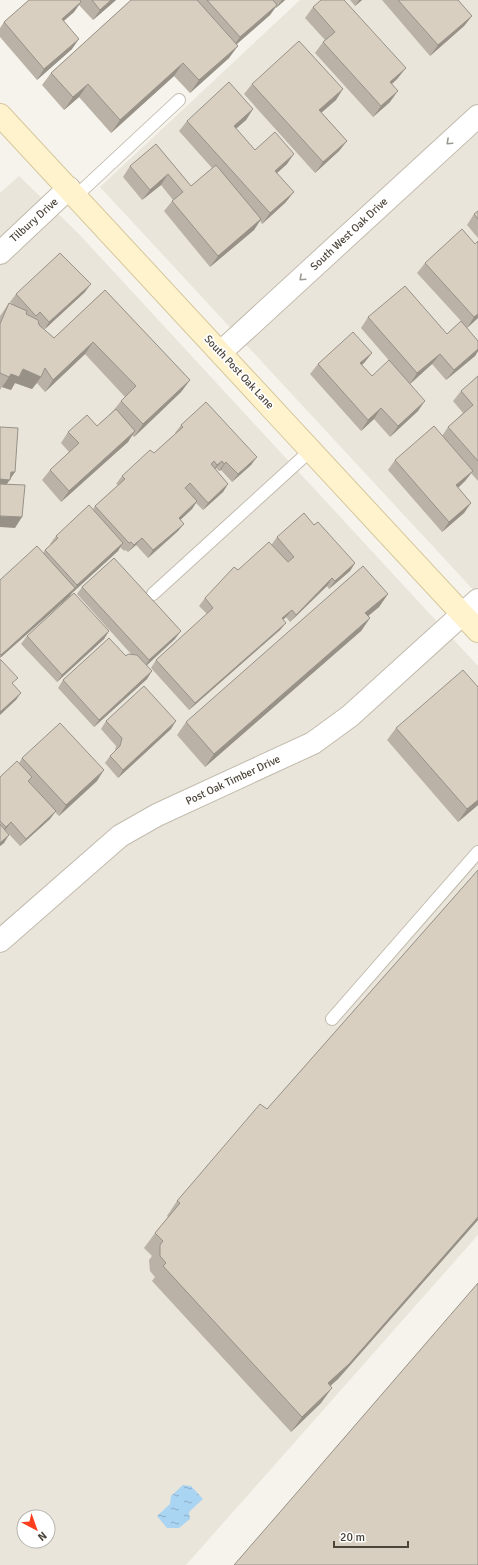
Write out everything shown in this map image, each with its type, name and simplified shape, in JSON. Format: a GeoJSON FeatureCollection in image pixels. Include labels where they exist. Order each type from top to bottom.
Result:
{"type":"FeatureCollection","features":[{"type":"Feature","properties":{"kind":"main road","name":"South Post Oak Lane"},"geometry":{"type":"LineString","coordinates":[[0,115],[311,450],[470,607],[478,631]]}},
{"type":"Feature","properties":{"kind":"street","name":"South West Oak Drive"},"geometry":{"type":"LineString","coordinates":[[221,352],[478,116]]}},
{"type":"Feature","properties":{"kind":"street","name":"Tilbury Drive"},"geometry":{"type":"LineString","coordinates":[[0,253],[72,192]]}},
{"type":"Feature","properties":{"kind":"street","name":"Post Oak Timber Drive"},"geometry":{"type":"LineString","coordinates":[[0,941],[120,836],[157,815],[313,743],[332,730],[350,716],[470,607]]}},
{"type":"Feature","properties":{"kind":"lane"},"geometry":{"type":"LineString","coordinates":[[72,192],[179,100]]}},
{"type":"Feature","properties":{"kind":"lane"},"geometry":{"type":"LineString","coordinates":[[153,594],[311,450]]}},
{"type":"Feature","properties":{"kind":"lane"},"geometry":{"type":"LineString","coordinates":[[332,1019],[478,852]]}},
{"type":"Feature","properties":{"kind":"shaded area"},"geometry":{"type":"Polygon","coordinates":[[[300,0],[478,0],[478,595],[100,187],[300,0]]]}},
{"type":"Feature","properties":{"kind":"shaded area"},"geometry":{"type":"Polygon","coordinates":[[[19,176],[78,233],[478,666],[478,1235],[186,1565],[0,1565],[0,193],[19,176]]]}},
{"type":"Feature","properties":{"kind":"water"},"geometry":{"type":"Polygon","coordinates":[[[183,1485],[191,1486],[203,1499],[189,1512],[190,1519],[179,1528],[167,1528],[157,1516],[170,1504],[171,1496],[183,1485]]]}},
{"type":"Feature","properties":{"kind":"building"},"geometry":{"type":"Polygon","coordinates":[[[29,0],[80,0],[81,2],[62,19],[79,39],[44,69],[4,22],[29,0]]]}},
{"type":"Feature","properties":{"kind":"building"},"geometry":{"type":"Polygon","coordinates":[[[92,0],[111,0],[100,10],[92,0]]]}},
{"type":"Feature","properties":{"kind":"building"},"geometry":{"type":"Polygon","coordinates":[[[131,0],[197,0],[238,46],[199,80],[183,63],[120,120],[88,84],[73,97],[51,73],[131,0]]]}},
{"type":"Feature","properties":{"kind":"building"},"geometry":{"type":"Polygon","coordinates":[[[207,0],[273,0],[277,5],[240,37],[207,0]]]}},
{"type":"Feature","properties":{"kind":"building"},"geometry":{"type":"Polygon","coordinates":[[[321,0],[344,0],[406,68],[390,82],[398,91],[381,106],[323,42],[335,32],[313,7],[321,0]]]}},
{"type":"Feature","properties":{"kind":"building"},"geometry":{"type":"Polygon","coordinates":[[[398,0],[458,0],[472,16],[438,45],[398,0]]]}},
{"type":"Feature","properties":{"kind":"building"},"geometry":{"type":"Polygon","coordinates":[[[299,41],[343,89],[319,110],[347,141],[323,162],[252,84],[299,41]]]}},
{"type":"Feature","properties":{"kind":"building"},"geometry":{"type":"Polygon","coordinates":[[[229,82],[253,109],[234,126],[255,150],[275,132],[294,154],[275,171],[294,192],[270,213],[187,121],[229,82]]]}},
{"type":"Feature","properties":{"kind":"building"},"geometry":{"type":"Polygon","coordinates":[[[156,144],[191,186],[216,165],[261,219],[218,256],[172,201],[183,192],[168,174],[150,190],[130,166],[156,144]]]}},
{"type":"Feature","properties":{"kind":"building"},"geometry":{"type":"Polygon","coordinates":[[[478,211],[478,219],[474,214],[478,211]]]}},
{"type":"Feature","properties":{"kind":"building"},"geometry":{"type":"Polygon","coordinates":[[[462,229],[475,244],[478,241],[478,314],[474,317],[425,263],[462,229]]]}},
{"type":"Feature","properties":{"kind":"building"},"geometry":{"type":"Polygon","coordinates":[[[60,253],[91,284],[49,322],[40,312],[36,316],[16,294],[60,253]]]}},
{"type":"Feature","properties":{"kind":"building"},"geometry":{"type":"Polygon","coordinates":[[[405,286],[447,334],[461,321],[478,341],[478,349],[454,370],[440,354],[417,373],[368,317],[405,286]]]}},
{"type":"Feature","properties":{"kind":"building"},"geometry":{"type":"Polygon","coordinates":[[[105,290],[190,380],[143,424],[121,401],[136,386],[93,342],[53,380],[45,368],[41,377],[23,369],[19,377],[11,374],[9,377],[0,373],[0,324],[9,303],[27,311],[26,314],[38,320],[39,325],[54,338],[105,290]]]}},
{"type":"Feature","properties":{"kind":"building"},"geometry":{"type":"Polygon","coordinates":[[[353,332],[372,353],[360,363],[372,376],[389,360],[425,401],[398,426],[381,408],[368,420],[318,364],[353,332]]]}},
{"type":"Feature","properties":{"kind":"building"},"geometry":{"type":"Polygon","coordinates":[[[478,376],[478,461],[448,427],[473,405],[461,391],[478,376]]]}},
{"type":"Feature","properties":{"kind":"building"},"geometry":{"type":"Polygon","coordinates":[[[206,402],[257,457],[238,474],[226,462],[224,464],[222,461],[217,465],[214,461],[211,464],[228,484],[208,503],[190,483],[185,488],[197,501],[179,518],[184,524],[153,550],[142,538],[134,545],[131,542],[129,543],[95,506],[125,479],[122,476],[150,450],[154,453],[183,427],[181,425],[206,402]]]}},
{"type":"Feature","properties":{"kind":"building"},"geometry":{"type":"Polygon","coordinates":[[[116,409],[135,431],[69,491],[50,470],[79,443],[68,432],[87,415],[97,426],[116,409]]]}},
{"type":"Feature","properties":{"kind":"building"},"geometry":{"type":"Polygon","coordinates":[[[434,426],[473,471],[456,485],[471,503],[449,522],[395,460],[434,426]]]}},
{"type":"Feature","properties":{"kind":"building"},"geometry":{"type":"Polygon","coordinates":[[[0,427],[18,428],[15,472],[11,472],[10,480],[0,479],[0,427]]]}},
{"type":"Feature","properties":{"kind":"building"},"geometry":{"type":"Polygon","coordinates":[[[0,484],[25,485],[22,517],[0,516],[0,484]]]}},
{"type":"Feature","properties":{"kind":"building"},"geometry":{"type":"Polygon","coordinates":[[[89,505],[123,543],[77,585],[45,550],[58,538],[56,536],[89,505]]]}},
{"type":"Feature","properties":{"kind":"building"},"geometry":{"type":"Polygon","coordinates":[[[304,513],[314,525],[318,522],[355,563],[335,581],[332,578],[296,615],[292,610],[282,618],[286,623],[195,703],[156,660],[213,608],[205,598],[234,567],[238,570],[269,542],[288,562],[294,557],[277,537],[304,513]]]}},
{"type":"Feature","properties":{"kind":"building"},"geometry":{"type":"Polygon","coordinates":[[[37,546],[75,588],[1,655],[0,580],[37,546]]]}},
{"type":"Feature","properties":{"kind":"building"},"geometry":{"type":"Polygon","coordinates":[[[114,558],[181,631],[149,660],[82,587],[114,558]]]}},
{"type":"Feature","properties":{"kind":"building"},"geometry":{"type":"Polygon","coordinates":[[[363,566],[388,594],[365,613],[370,618],[214,754],[186,722],[363,566]]]}},
{"type":"Feature","properties":{"kind":"building"},"geometry":{"type":"Polygon","coordinates":[[[74,593],[109,631],[62,675],[27,636],[74,593]]]}},
{"type":"Feature","properties":{"kind":"building"},"geometry":{"type":"Polygon","coordinates":[[[109,638],[126,656],[128,654],[137,655],[152,671],[99,720],[63,680],[109,638]]]}},
{"type":"Feature","properties":{"kind":"building"},"geometry":{"type":"Polygon","coordinates":[[[0,659],[18,678],[12,683],[21,693],[0,712],[0,659]]]}},
{"type":"Feature","properties":{"kind":"building"},"geometry":{"type":"Polygon","coordinates":[[[463,670],[478,687],[478,800],[467,809],[396,728],[463,670]]]}},
{"type":"Feature","properties":{"kind":"building"},"geometry":{"type":"Polygon","coordinates":[[[144,686],[176,721],[123,770],[110,756],[120,746],[122,738],[106,721],[144,686]]]}},
{"type":"Feature","properties":{"kind":"building"},"geometry":{"type":"Polygon","coordinates":[[[60,723],[104,770],[66,805],[22,758],[60,723]]]}},
{"type":"Feature","properties":{"kind":"building"},"geometry":{"type":"Polygon","coordinates":[[[17,761],[32,777],[28,781],[56,811],[26,839],[11,822],[6,827],[0,821],[0,777],[17,761]]]}},
{"type":"Feature","properties":{"kind":"building"},"geometry":{"type":"Polygon","coordinates":[[[0,824],[9,835],[0,843],[0,824]]]}},
{"type":"Feature","properties":{"kind":"building"},"geometry":{"type":"Polygon","coordinates":[[[478,870],[478,1217],[349,1364],[328,1383],[332,1388],[302,1417],[163,1266],[166,1263],[160,1256],[160,1245],[163,1241],[155,1233],[180,1203],[177,1201],[260,1104],[267,1109],[478,870]]]}},
{"type":"Feature","properties":{"kind":"building"},"geometry":{"type":"Polygon","coordinates":[[[478,1283],[478,1565],[234,1565],[313,1474],[478,1283]]]}}]}
